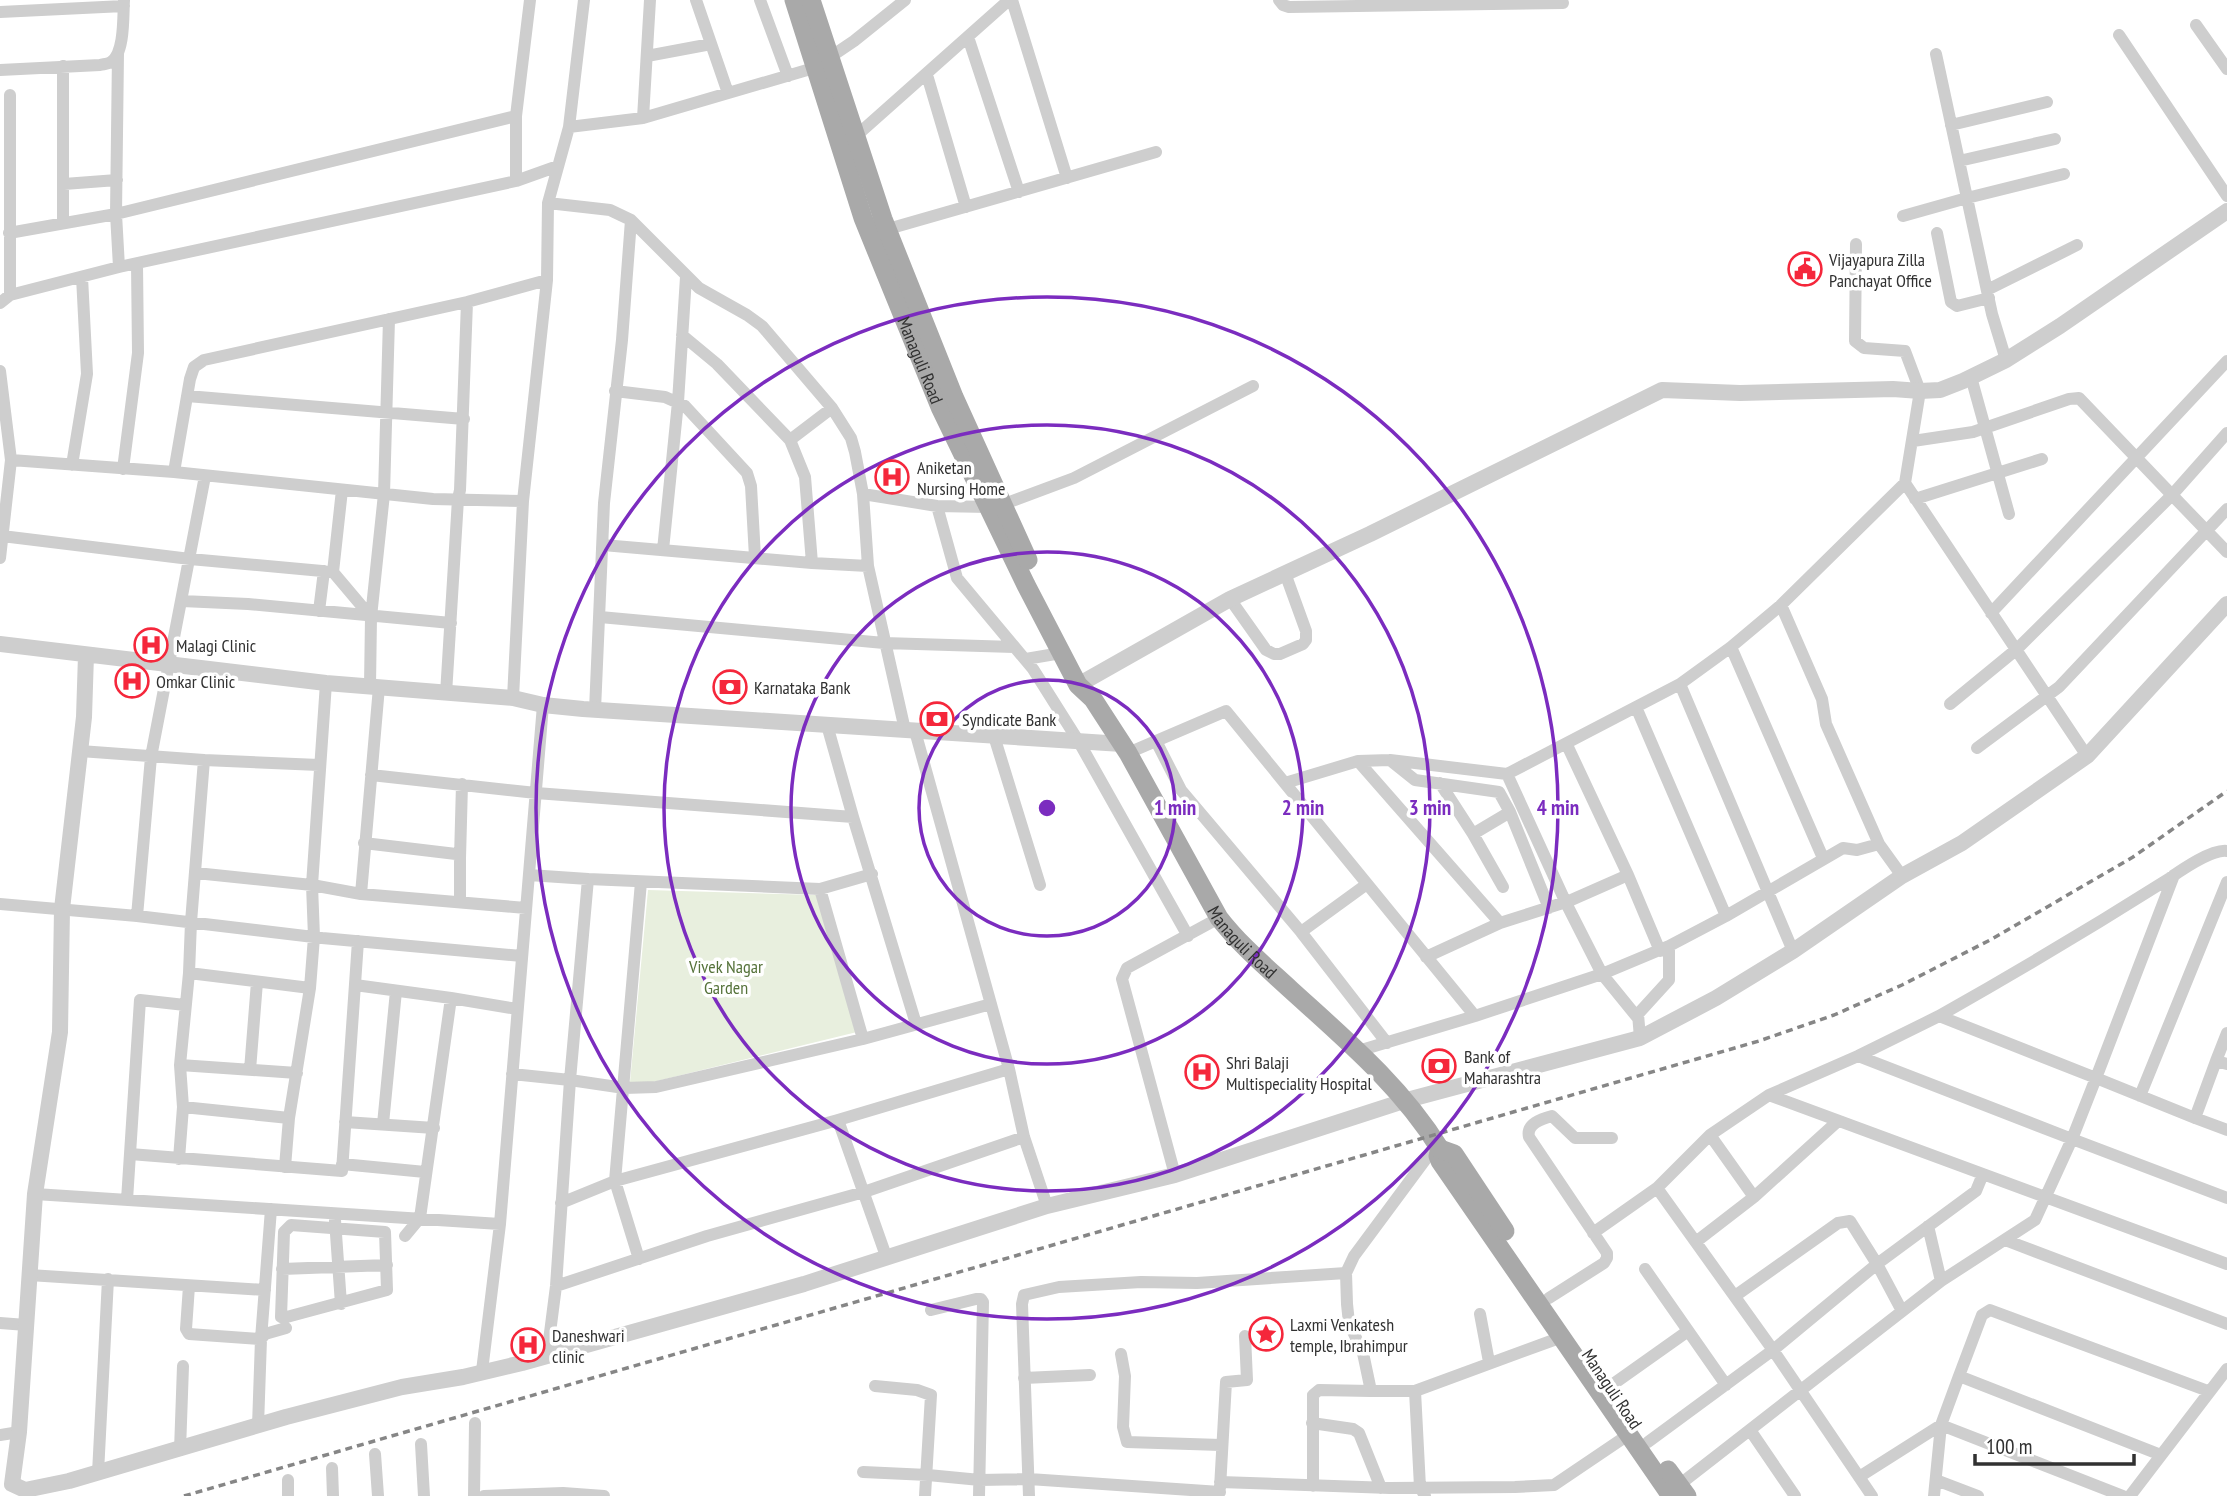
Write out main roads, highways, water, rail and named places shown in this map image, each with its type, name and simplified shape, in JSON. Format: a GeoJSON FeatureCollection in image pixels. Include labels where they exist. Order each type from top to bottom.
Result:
{"type":"FeatureCollection","features":[{"type":"Feature","properties":{"kind":"main road","name":"Managuli Road"},"geometry":{"type":"LineString","coordinates":[[794,0],[870,238],[940,407],[1037,580],[1086,688]]}},
{"type":"Feature","properties":{"kind":"main road","name":"Managuli Road"},"geometry":{"type":"LineString","coordinates":[[811,0],[888,229],[996,506],[1060,653],[1125,749],[1219,918],[1236,940],[1358,1051],[1407,1100],[1439,1146],[1454,1154],[1679,1492]]}},
{"type":"Feature","properties":{"kind":"main road","name":"Managuli Road"},"geometry":{"type":"LineString","coordinates":[[1439,1146],[1440,1161],[1628,1434],[1679,1492]]}},
{"type":"Feature","properties":{"kind":"railway"},"geometry":{"type":"LineString","coordinates":[[184,1496],[1759,1041],[1834,1015],[1902,985],[1992,939],[2133,857],[2227,791]]}},
{"type":"Feature","properties":{"kind":"place","name":"Vijayapura Zilla Panchayat Office"},"geometry":{"type":"Point","coordinates":[1805,269]}},
{"type":"Feature","properties":{"kind":"place","name":"Aniketan Nursing Home"},"geometry":{"type":"Point","coordinates":[892,477]}},
{"type":"Feature","properties":{"kind":"place","name":"Malagi Clinic"},"geometry":{"type":"Point","coordinates":[151,645]}},
{"type":"Feature","properties":{"kind":"place","name":"Omkar Clinic"},"geometry":{"type":"Point","coordinates":[132,681]}},
{"type":"Feature","properties":{"kind":"place","name":"Karnataka Bank"},"geometry":{"type":"Point","coordinates":[730,687]}},
{"type":"Feature","properties":{"kind":"place","name":"Syndicate Bank"},"geometry":{"type":"Point","coordinates":[937,719]}},
{"type":"Feature","properties":{"kind":"place","name":"Bank of Maharashtra"},"geometry":{"type":"Point","coordinates":[1439,1066]}},
{"type":"Feature","properties":{"kind":"place","name":"Shri Balaji Multispeciality Hospital"},"geometry":{"type":"Point","coordinates":[1202,1072]}},
{"type":"Feature","properties":{"kind":"place","name":"Laxmi Venkatesh temple, Ibrahimpur"},"geometry":{"type":"Point","coordinates":[1266,1334]}},
{"type":"Feature","properties":{"kind":"place","name":"Daneshwari clinic"},"geometry":{"type":"Point","coordinates":[528,1345]}},
{"type":"Feature","properties":{"kind":"park label","name":"Vivek Nagar Garden"},"geometry":{"type":"Point","coordinates":[726,976]}}]}
